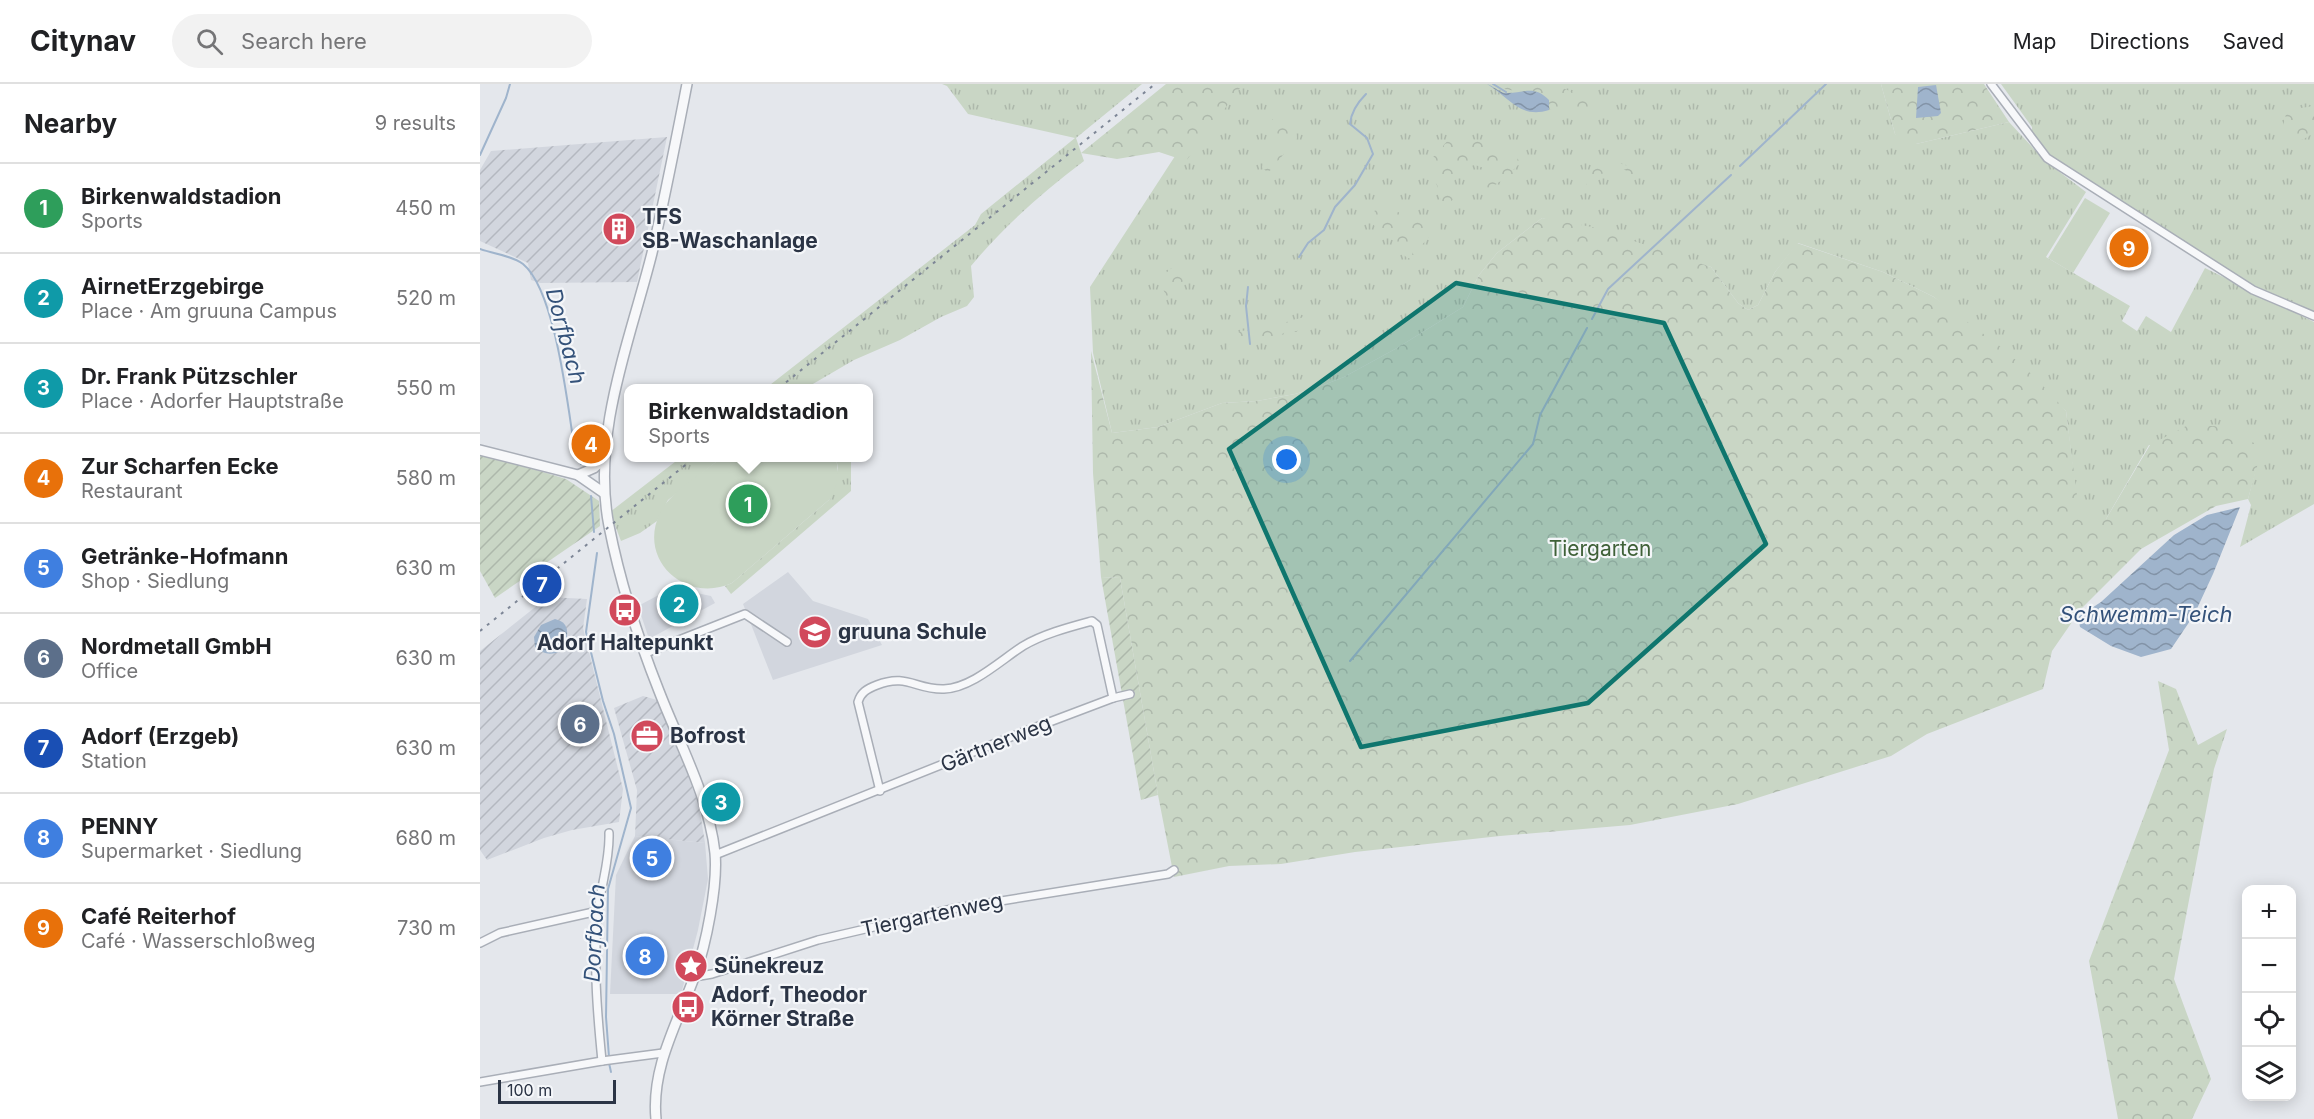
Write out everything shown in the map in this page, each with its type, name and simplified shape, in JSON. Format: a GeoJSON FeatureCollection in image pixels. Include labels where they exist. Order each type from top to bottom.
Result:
{"type":"FeatureCollection","features":[{"type":"Feature","properties":{"kind":"street"},"geometry":{"type":"LineString","coordinates":[[656,1119],[657,1092],[663,1053],[694,977],[708,926],[715,855],[706,813],[646,653],[616,557],[604,493],[604,459],[622,364],[651,254],[687,84]]}},
{"type":"Feature","properties":{"kind":"street"},"geometry":{"type":"LineString","coordinates":[[1990,84],[2047,158],[2253,291],[2314,316]]}},
{"type":"Feature","properties":{"kind":"street"},"geometry":{"type":"LineString","coordinates":[[480,450],[578,475],[604,493]]}},
{"type":"Feature","properties":{"kind":"street"},"geometry":{"type":"LineString","coordinates":[[578,475],[594,468],[604,459]]}},
{"type":"Feature","properties":{"kind":"street"},"geometry":{"type":"LineString","coordinates":[[646,653],[745,614],[788,642]]}},
{"type":"Feature","properties":{"kind":"street"},"geometry":{"type":"LineString","coordinates":[[880,791],[858,702],[863,691],[873,686],[897,680],[944,689],[959,685],[987,673],[1024,645],[1092,621],[1097,625],[1113,698]]}},
{"type":"Feature","properties":{"kind":"street","name":"Gärtnerweg"},"geometry":{"type":"LineString","coordinates":[[715,855],[1113,698],[1130,694]]}},
{"type":"Feature","properties":{"kind":"street"},"geometry":{"type":"LineString","coordinates":[[602,1061],[595,989],[598,911],[610,849],[609,833]]}},
{"type":"Feature","properties":{"kind":"street","name":"Tiergartenweg"},"geometry":{"type":"LineString","coordinates":[[694,977],[712,974],[818,940],[951,909],[1168,874],[1174,870]]}},
{"type":"Feature","properties":{"kind":"street"},"geometry":{"type":"LineString","coordinates":[[480,944],[500,933],[598,911]]}},
{"type":"Feature","properties":{"kind":"street"},"geometry":{"type":"LineString","coordinates":[[480,1082],[613,1059],[663,1053]]}},
{"type":"Feature","properties":{"kind":"highlighted area"},"geometry":{"type":"Polygon","coordinates":[[[1456,283],[1664,323],[1766,544],[1588,703],[1361,747],[1229,449],[1456,283]]]}},
{"type":"Feature","properties":{"kind":"shaded area"},"geometry":{"type":"Polygon","coordinates":[[[667,137],[637,282],[540,283],[531,280],[528,263],[480,241],[480,170],[491,151],[667,137]]]}},
{"type":"Feature","properties":{"kind":"shaded area","name":"gruuna Schule"},"geometry":{"type":"Polygon","coordinates":[[[788,572],[813,601],[868,619],[882,645],[773,680],[743,604],[788,572]]]}},
{"type":"Feature","properties":{"kind":"shaded area"},"geometry":{"type":"Polygon","coordinates":[[[672,588],[711,596],[715,603],[649,639],[638,606],[672,588]]]}},
{"type":"Feature","properties":{"kind":"shaded area"},"geometry":{"type":"Polygon","coordinates":[[[548,597],[587,599],[583,628],[623,789],[619,822],[572,830],[544,838],[487,860],[480,850],[480,651],[548,597]]]}},
{"type":"Feature","properties":{"kind":"shaded area"},"geometry":{"type":"Polygon","coordinates":[[[643,696],[657,700],[664,710],[699,806],[705,843],[635,836],[637,790],[614,708],[643,696]]]}},
{"type":"Feature","properties":{"kind":"shaded area"},"geometry":{"type":"Polygon","coordinates":[[[635,836],[705,843],[708,879],[698,930],[681,994],[610,994],[616,875],[635,836]]]}},
{"type":"Feature","properties":{"kind":"green space"},"geometry":{"type":"Polygon","coordinates":[[[942,84],[1142,84],[1076,138],[1084,161],[1025,210],[971,266],[974,297],[967,306],[854,360],[813,384],[771,384],[975,225],[981,214],[1075,138],[968,114],[947,86],[942,84]]]}},
{"type":"Feature","properties":{"kind":"green space"},"geometry":{"type":"Polygon","coordinates":[[[1166,84],[1243,84],[1186,161],[1159,152],[1117,159],[1081,153],[1166,84]]]}},
{"type":"Feature","properties":{"kind":"green space"},"geometry":{"type":"Polygon","coordinates":[[[1227,84],[1881,84],[1895,134],[1916,144],[2009,122],[2045,161],[2086,192],[2046,257],[2130,306],[2122,321],[2137,331],[2146,316],[2171,332],[2205,268],[2314,322],[2314,504],[2240,547],[2251,505],[2248,499],[2261,449],[2149,445],[2106,519],[2079,519],[2066,411],[1934,297],[1883,272],[1798,243],[1775,272],[1758,305],[1748,310],[1738,303],[1711,267],[1542,218],[1497,253],[1479,275],[1463,307],[1397,348],[1344,377],[1295,394],[1257,401],[1222,403],[1158,427],[1112,433],[1093,353],[1090,287],[1190,133],[1227,84]]]}},
{"type":"Feature","properties":{"kind":"green space"},"geometry":{"type":"Polygon","coordinates":[[[1492,84],[1555,84],[1592,102],[1599,108],[1591,112],[1554,111],[1541,96],[1500,88],[1492,84]]]}},
{"type":"Feature","properties":{"kind":"green space"},"geometry":{"type":"Polygon","coordinates":[[[1881,84],[1984,84],[2009,122],[1916,144],[1908,148],[1895,134],[1881,84]]]}},
{"type":"Feature","properties":{"kind":"green space"},"geometry":{"type":"Polygon","coordinates":[[[2001,84],[2314,84],[2314,314],[2261,293],[2048,157],[2032,137],[2032,127],[2001,84]]]}},
{"type":"Feature","properties":{"kind":"green space"},"geometry":{"type":"Polygon","coordinates":[[[2314,106],[2314,133],[2302,140],[2282,130],[2287,110],[2314,106]]]}},
{"type":"Feature","properties":{"kind":"green space"},"geometry":{"type":"Polygon","coordinates":[[[1281,107],[1291,111],[1293,115],[1288,128],[1296,132],[1297,138],[1268,173],[1262,167],[1281,136],[1269,128],[1269,123],[1274,118],[1276,108],[1281,107]]]}},
{"type":"Feature","properties":{"kind":"green space"},"geometry":{"type":"Polygon","coordinates":[[[1466,138],[1497,146],[1512,153],[1520,163],[1513,170],[1516,177],[1488,188],[1483,183],[1490,170],[1475,165],[1465,167],[1453,182],[1454,199],[1444,206],[1437,185],[1431,176],[1433,157],[1448,141],[1466,138]]]}},
{"type":"Feature","properties":{"kind":"green space"},"geometry":{"type":"Polygon","coordinates":[[[1616,161],[1624,165],[1645,167],[1646,175],[1631,175],[1624,169],[1620,174],[1612,169],[1612,173],[1599,174],[1592,185],[1587,185],[1584,178],[1587,174],[1598,167],[1616,161]]]}},
{"type":"Feature","properties":{"kind":"green space"},"geometry":{"type":"Polygon","coordinates":[[[2085,198],[2110,213],[2073,273],[2048,258],[2085,198]]]}},
{"type":"Feature","properties":{"kind":"green space"},"geometry":{"type":"Polygon","coordinates":[[[1388,206],[1410,219],[1435,219],[1440,224],[1440,231],[1430,236],[1419,248],[1414,248],[1412,251],[1414,256],[1411,259],[1401,252],[1392,236],[1371,222],[1374,211],[1388,206]]]}},
{"type":"Feature","properties":{"kind":"green space","name":"Tiergarten"},"geometry":{"type":"Polygon","coordinates":[[[1542,218],[1592,227],[1711,267],[1738,303],[1748,310],[1758,305],[1775,272],[1797,243],[1883,272],[1934,297],[2001,347],[2036,378],[2066,411],[2080,519],[2106,519],[2150,445],[2188,425],[2232,427],[2262,449],[2248,499],[2216,506],[2141,549],[2081,609],[2052,651],[2043,689],[1927,734],[1891,756],[1738,804],[1630,825],[1355,852],[1281,864],[1229,866],[1174,877],[1120,578],[1101,577],[1093,473],[1091,351],[1112,433],[1158,427],[1222,403],[1257,401],[1295,394],[1344,377],[1397,348],[1463,307],[1479,275],[1497,253],[1542,218]]]}},
{"type":"Feature","properties":{"kind":"green space"},"geometry":{"type":"Polygon","coordinates":[[[1172,268],[1180,268],[1184,277],[1180,290],[1172,293],[1168,298],[1164,290],[1163,278],[1172,268]]]}},
{"type":"Feature","properties":{"kind":"green space"},"geometry":{"type":"Polygon","coordinates":[[[1304,317],[1307,320],[1305,325],[1296,332],[1285,332],[1265,341],[1253,337],[1239,351],[1228,350],[1228,346],[1240,331],[1252,330],[1259,324],[1271,330],[1276,325],[1304,317]]]}},
{"type":"Feature","properties":{"kind":"green space"},"geometry":{"type":"Polygon","coordinates":[[[480,453],[566,479],[599,501],[600,526],[495,598],[480,571],[480,453]]]}},
{"type":"Feature","properties":{"kind":"green space"},"geometry":{"type":"Polygon","coordinates":[[[675,462],[716,462],[668,500],[657,521],[640,533],[621,541],[610,512],[675,462]]]}},
{"type":"Feature","properties":{"kind":"green space"},"geometry":{"type":"Polygon","coordinates":[[[716,462],[836,462],[837,479],[830,499],[732,583],[715,588],[698,588],[670,574],[655,547],[655,530],[660,513],[671,498],[716,462]]]}},
{"type":"Feature","properties":{"kind":"green space"},"geometry":{"type":"Polygon","coordinates":[[[837,462],[851,462],[851,491],[731,594],[725,586],[732,583],[830,499],[838,468],[837,462]]]}},
{"type":"Feature","properties":{"kind":"green space"},"geometry":{"type":"Polygon","coordinates":[[[1101,577],[1120,578],[1158,795],[1141,800],[1101,577]]]}},
{"type":"Feature","properties":{"kind":"green space"},"geometry":{"type":"Polygon","coordinates":[[[2158,681],[2176,689],[2198,745],[2227,729],[2214,769],[2174,979],[2211,1079],[2192,1119],[2118,1119],[2089,961],[2169,750],[2158,681]]]}},
{"type":"Feature","properties":{"kind":"water"},"geometry":{"type":"Polygon","coordinates":[[[1487,84],[1505,93],[1538,92],[1549,100],[1549,110],[1530,112],[1516,106],[1487,84]]]}},
{"type":"Feature","properties":{"kind":"water"},"geometry":{"type":"Polygon","coordinates":[[[1936,85],[1941,113],[1938,116],[1916,118],[1918,87],[1936,85]]]}},
{"type":"Feature","properties":{"kind":"water","name":"Schwemm-Teich"},"geometry":{"type":"Polygon","coordinates":[[[2240,507],[2194,615],[2171,649],[2141,657],[2111,646],[2080,627],[2078,617],[2101,602],[2174,535],[2207,515],[2240,507]]]}},
{"type":"Feature","properties":{"kind":"water"},"geometry":{"type":"Polygon","coordinates":[[[555,619],[566,627],[566,641],[562,651],[545,653],[535,647],[534,637],[541,625],[555,619]]]}},
{"type":"Feature","properties":{"kind":"waterway","name":"Dorfbach"},"geometry":{"type":"LineString","coordinates":[[480,155],[510,84]]}},
{"type":"Feature","properties":{"kind":"waterway"},"geometry":{"type":"LineString","coordinates":[[1493,84],[1506,92]]}},
{"type":"Feature","properties":{"kind":"waterway"},"geometry":{"type":"LineString","coordinates":[[1740,166],[1826,84]]}},
{"type":"Feature","properties":{"kind":"waterway"},"geometry":{"type":"LineString","coordinates":[[1299,257],[1308,243],[1324,230],[1335,207],[1355,185],[1373,154],[1367,138],[1350,124],[1355,108],[1366,94]]}},
{"type":"Feature","properties":{"kind":"waterway"},"geometry":{"type":"LineString","coordinates":[[1592,319],[1608,289],[1731,175]]}},
{"type":"Feature","properties":{"kind":"waterway","name":"Dorfbach"},"geometry":{"type":"LineString","coordinates":[[480,249],[523,264],[534,278],[544,299],[559,352],[575,452],[581,464]]}},
{"type":"Feature","properties":{"kind":"waterway"},"geometry":{"type":"LineString","coordinates":[[1248,287],[1246,306],[1250,344]]}},
{"type":"Feature","properties":{"kind":"waterway"},"geometry":{"type":"LineString","coordinates":[[1350,661],[1533,444],[1540,415],[1587,328]]}},
{"type":"Feature","properties":{"kind":"waterway","name":"Dorfbach"},"geometry":{"type":"LineString","coordinates":[[591,496],[594,532]]}},
{"type":"Feature","properties":{"kind":"waterway","name":"Dorfbach"},"geometry":{"type":"LineString","coordinates":[[597,553],[586,632],[603,701],[614,734],[631,808],[608,889],[606,1017],[609,1057]]}},
{"type":"Feature","properties":{"kind":"waterway","name":"Dorfbach"},"geometry":{"type":"LineString","coordinates":[[609,1063],[611,1072]]}},
{"type":"Feature","properties":{"kind":"railway"},"geometry":{"type":"LineString","coordinates":[[784,384],[1155,84]]}},
{"type":"Feature","properties":{"kind":"railway"},"geometry":{"type":"LineString","coordinates":[[480,631],[689,462]]}},
{"type":"Feature","properties":{"kind":"place","name":"TFS SB-Waschanlage"},"geometry":{"type":"Point","coordinates":[619,229]}},
{"type":"Feature","properties":{"kind":"place","name":"Café Reiterhof"},"geometry":{"type":"Point","coordinates":[2129,248]}},
{"type":"Feature","properties":{"kind":"place","name":"Zur Scharfen Ecke"},"geometry":{"type":"Point","coordinates":[591,444]}},
{"type":"Feature","properties":{"kind":"place","name":"Birkenwaldstadion"},"geometry":{"type":"Point","coordinates":[748,504]}},
{"type":"Feature","properties":{"kind":"place","name":"Adorf (Erzgeb)"},"geometry":{"type":"Point","coordinates":[542,584]}},
{"type":"Feature","properties":{"kind":"place","name":"AirnetErzgebirge"},"geometry":{"type":"Point","coordinates":[679,604]}},
{"type":"Feature","properties":{"kind":"place","name":"Adorf Haltepunkt"},"geometry":{"type":"Point","coordinates":[625,610]}},
{"type":"Feature","properties":{"kind":"place","name":"gruuna Schule"},"geometry":{"type":"Point","coordinates":[815,632]}},
{"type":"Feature","properties":{"kind":"place","name":"Nordmetall GmbH"},"geometry":{"type":"Point","coordinates":[580,724]}},
{"type":"Feature","properties":{"kind":"place","name":"Bofrost"},"geometry":{"type":"Point","coordinates":[647,736]}},
{"type":"Feature","properties":{"kind":"place","name":"Dr. Frank Pützschler"},"geometry":{"type":"Point","coordinates":[721,802]}},
{"type":"Feature","properties":{"kind":"place","name":"Getränke-Hofmann"},"geometry":{"type":"Point","coordinates":[652,858]}},
{"type":"Feature","properties":{"kind":"place","name":"PENNY"},"geometry":{"type":"Point","coordinates":[645,956]}},
{"type":"Feature","properties":{"kind":"place","name":"Sünekreuz"},"geometry":{"type":"Point","coordinates":[691,966]}},
{"type":"Feature","properties":{"kind":"place","name":"Adorf, Theodor Körner Straße"},"geometry":{"type":"Point","coordinates":[688,1007]}}]}
